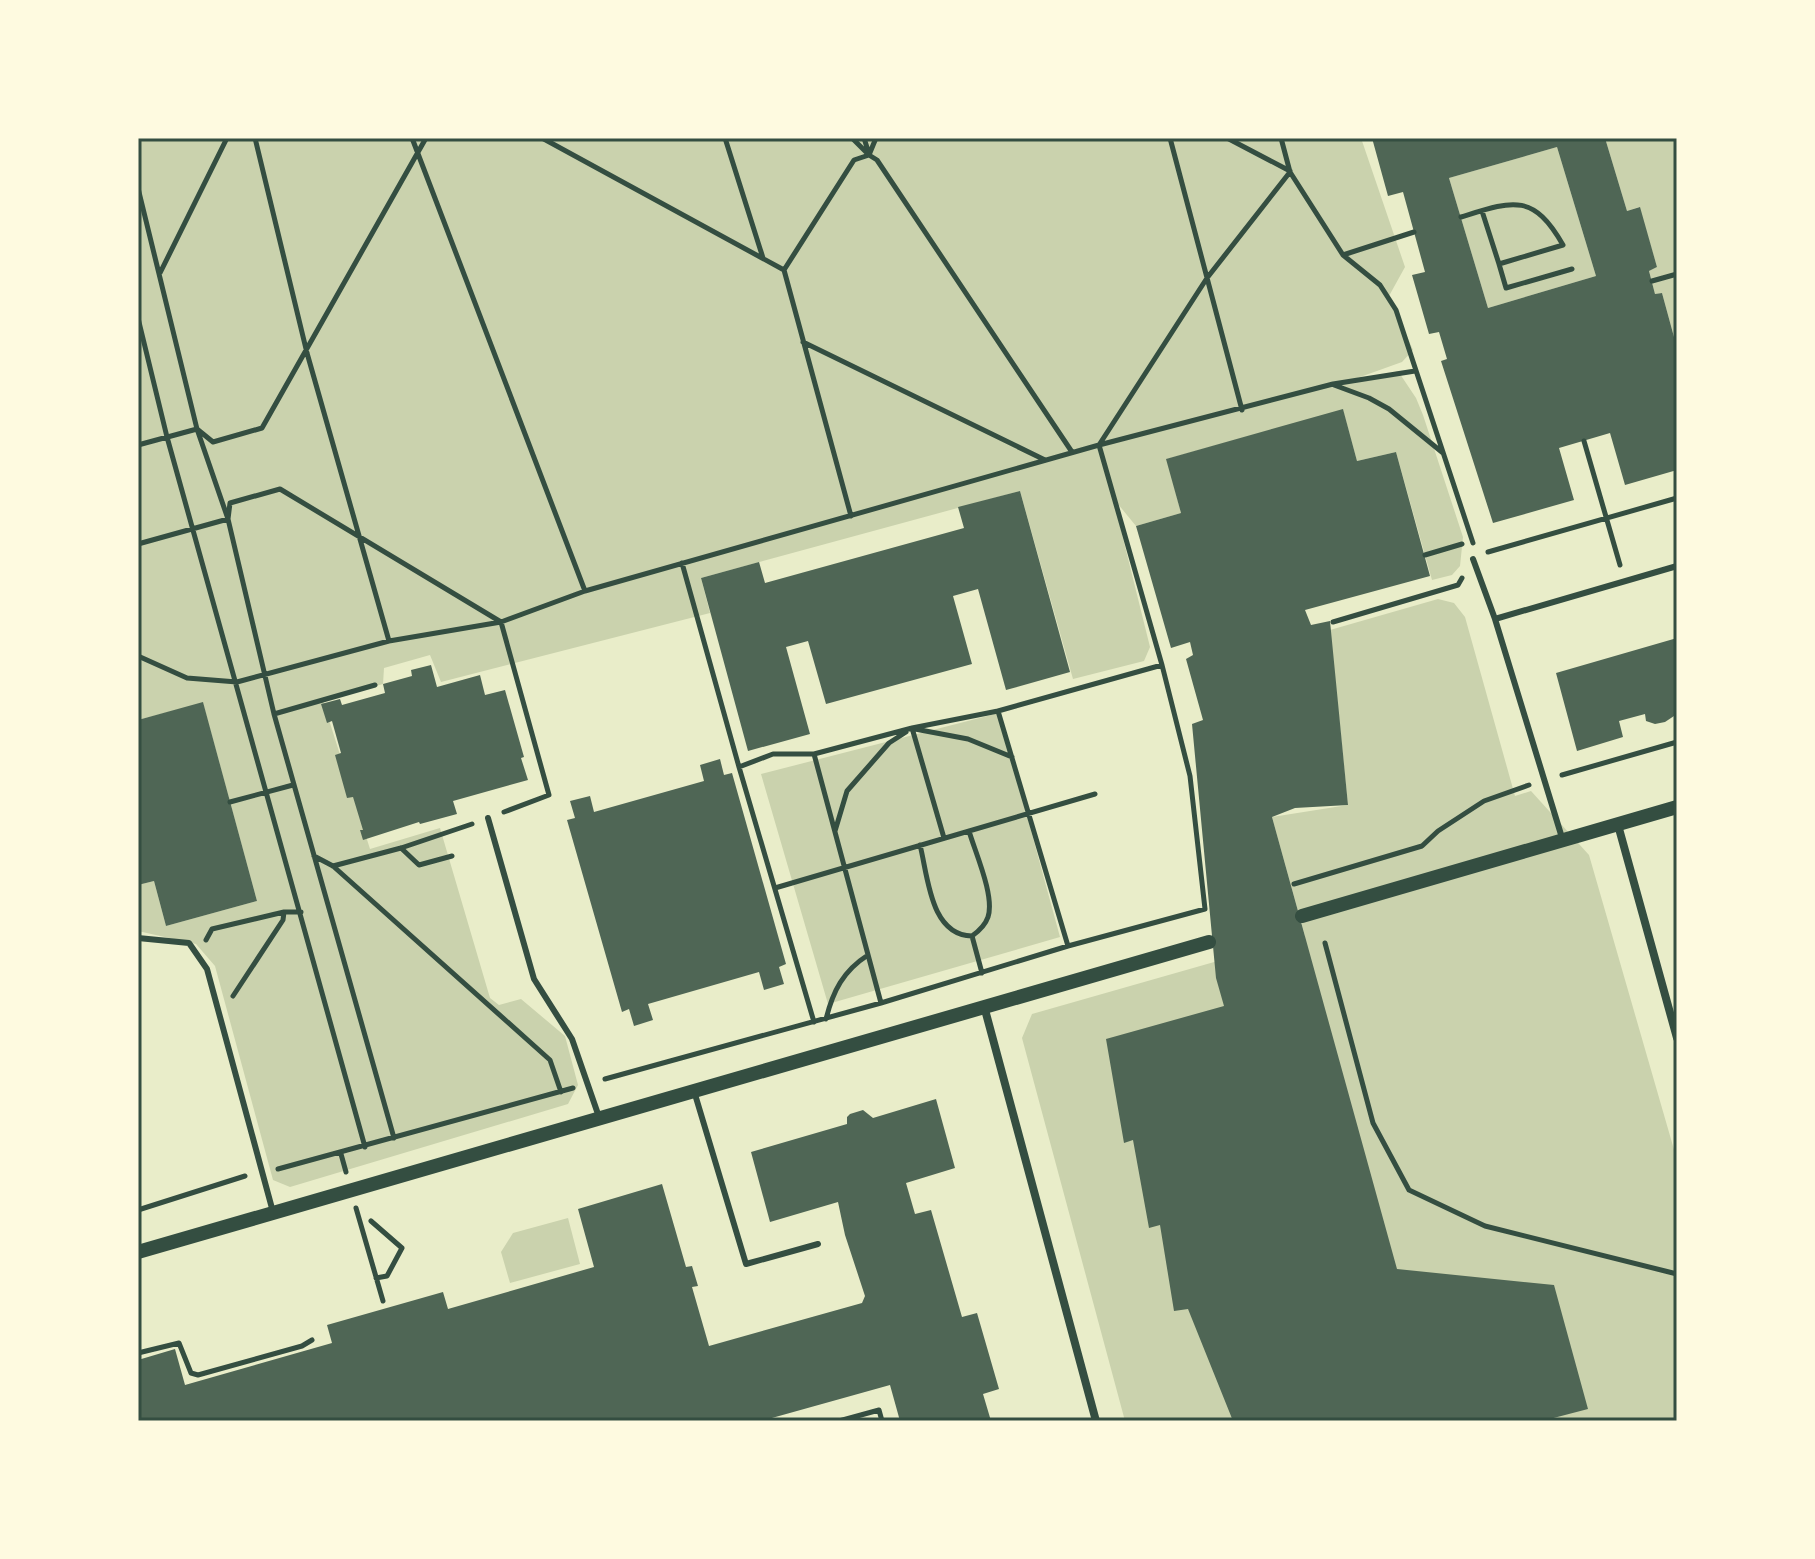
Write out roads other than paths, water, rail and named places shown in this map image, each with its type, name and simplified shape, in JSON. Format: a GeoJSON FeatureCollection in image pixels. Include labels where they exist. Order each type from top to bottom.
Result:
{"type":"FeatureCollection","features":[{"type":"Feature","properties":{"kind":"street"},"geometry":{"type":"LineString","coordinates":[[1302,916],[1677,807]]}},
{"type":"Feature","properties":{"kind":"street"},"geometry":{"type":"LineString","coordinates":[[1618,825],[1677,1038]]}},
{"type":"Feature","properties":{"kind":"street"},"geometry":{"type":"LineString","coordinates":[[138,1252],[1209,942]]}},
{"type":"Feature","properties":{"kind":"street"},"geometry":{"type":"LineString","coordinates":[[984,1006],[1096,1421]]}},
{"type":"Feature","properties":{"kind":"lane"},"geometry":{"type":"LineString","coordinates":[[1473,559],[1495,619],[1563,841]]}},
{"type":"Feature","properties":{"kind":"lane"},"geometry":{"type":"LineString","coordinates":[[1495,619],[1677,566]]}},
{"type":"Feature","properties":{"kind":"lane"},"geometry":{"type":"LineString","coordinates":[[488,818],[534,979],[572,1039],[599,1119]]}},
{"type":"Feature","properties":{"kind":"lane"},"geometry":{"type":"LineString","coordinates":[[138,938],[189,943],[207,969],[273,1212]]}},
{"type":"Feature","properties":{"kind":"lane"},"geometry":{"type":"LineString","coordinates":[[694,1091],[746,1264],[818,1244]]}}]}
